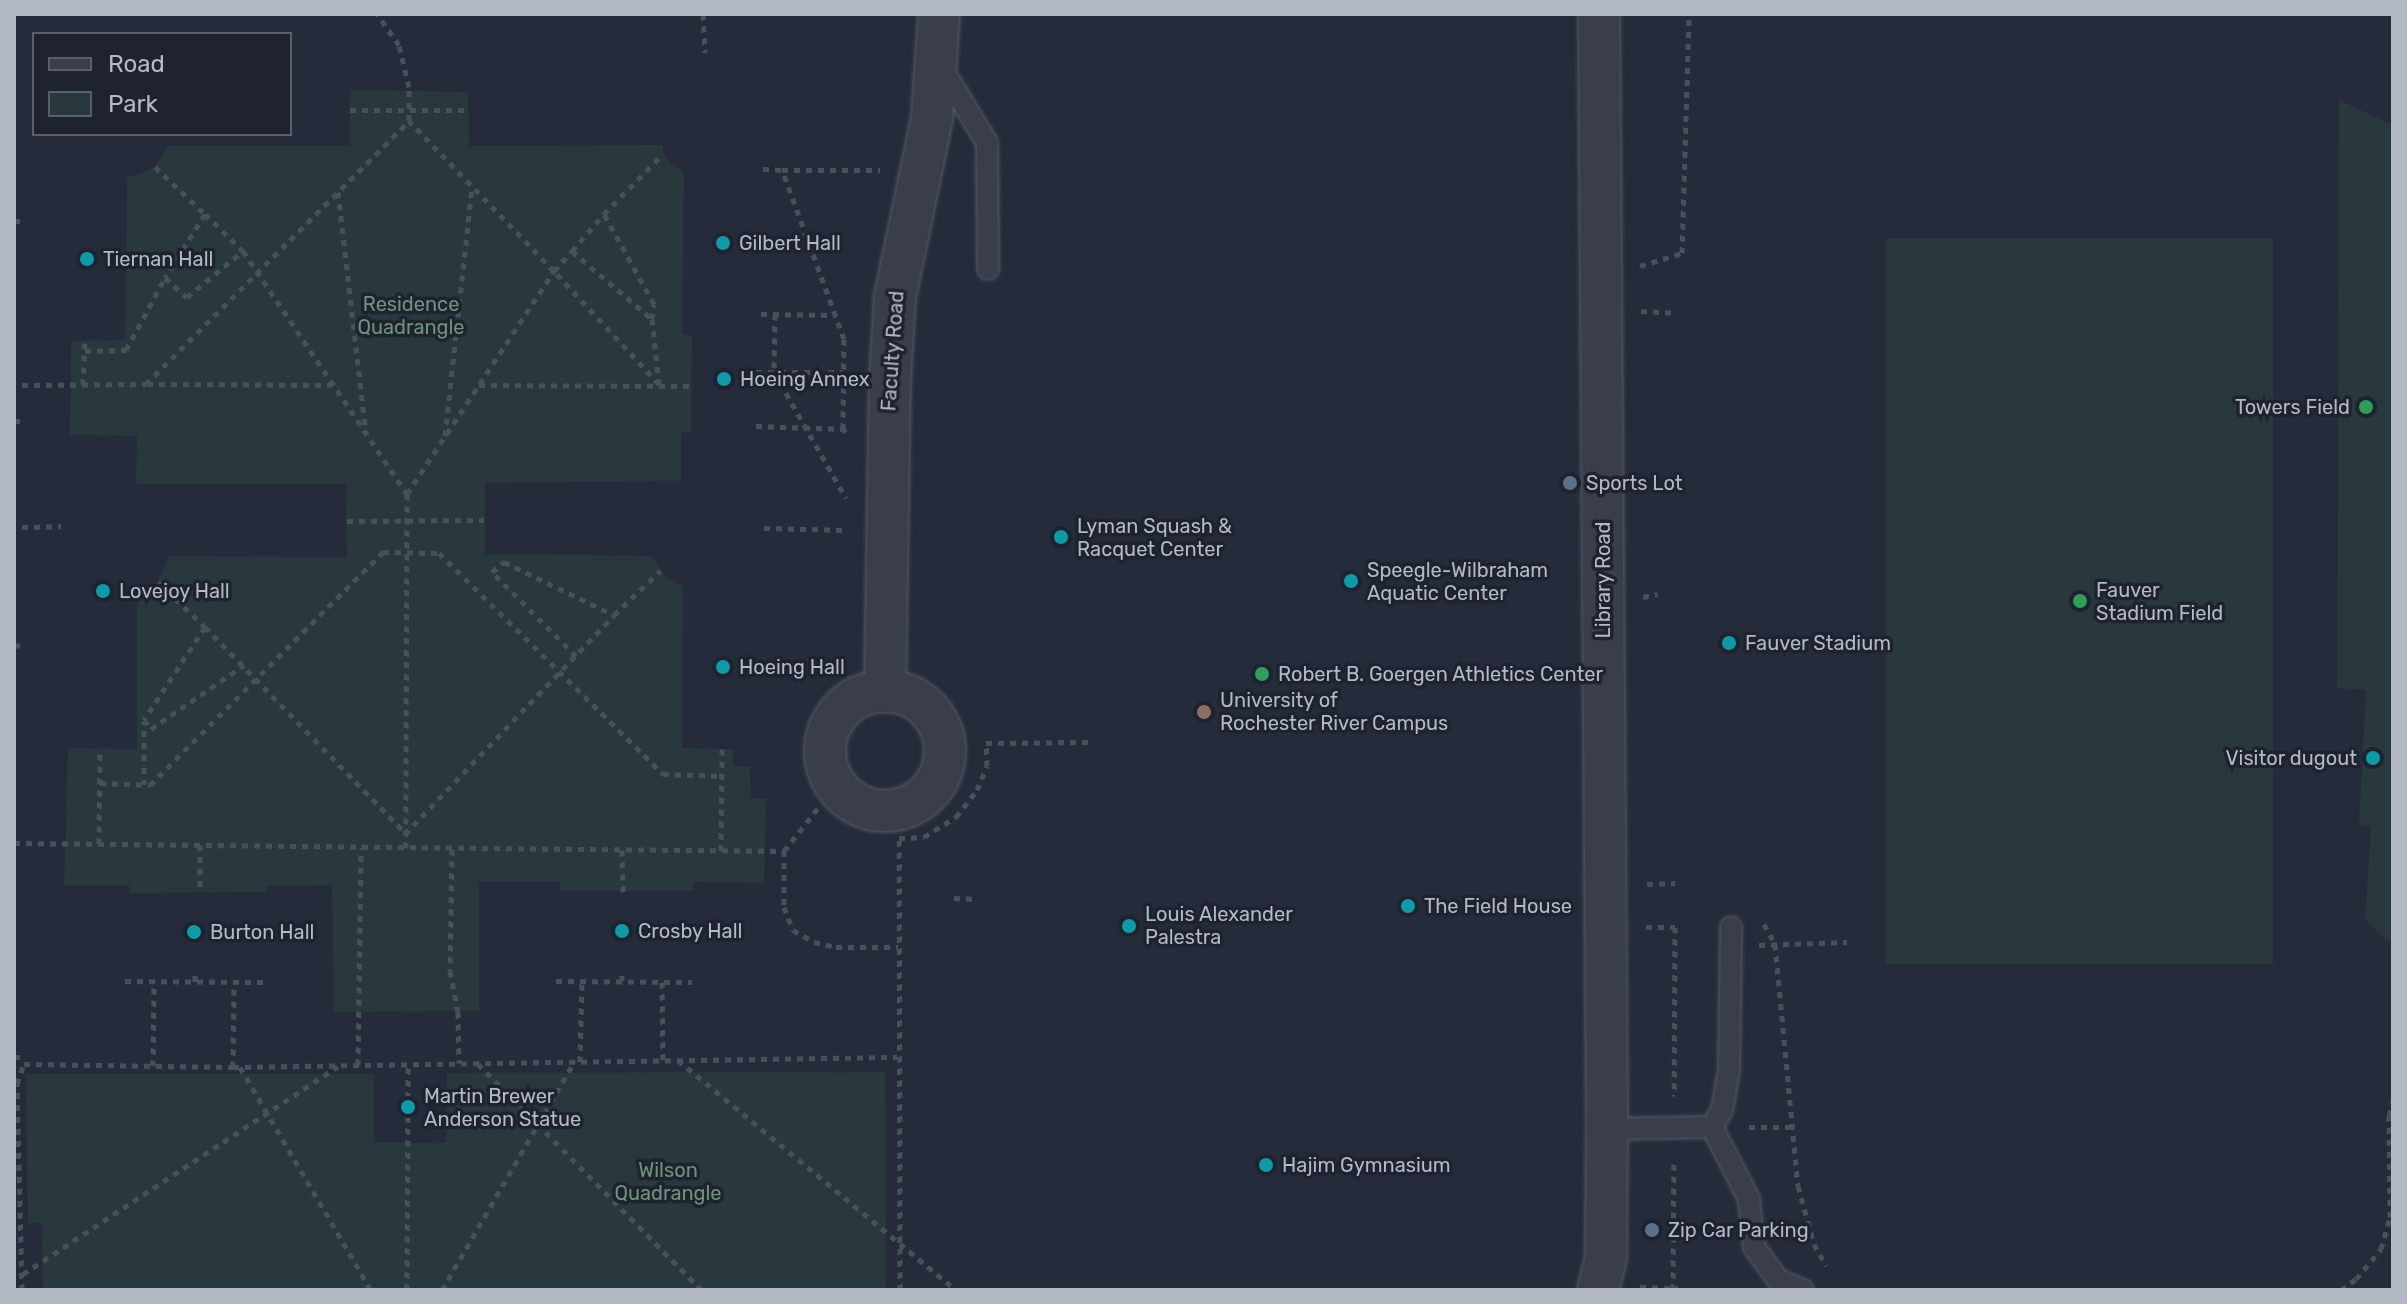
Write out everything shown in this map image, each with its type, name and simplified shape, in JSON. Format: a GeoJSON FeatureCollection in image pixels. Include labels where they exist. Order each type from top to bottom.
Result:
{"type":"FeatureCollection","features":[{"type":"Feature","properties":{"kind":"street","name":"Faculty Road"},"geometry":{"type":"LineString","coordinates":[[885,692],[890,379],[895,297],[932,118],[939,14]]}},
{"type":"Feature","properties":{"kind":"street","name":"Library Road"},"geometry":{"type":"LineString","coordinates":[[1599,14],[1606,1257],[1617,1289]]}},
{"type":"Feature","properties":{"kind":"lane"},"geometry":{"type":"LineString","coordinates":[[936,58],[987,143],[988,269]]}},
{"type":"Feature","properties":{"kind":"lane"},"geometry":{"type":"LineString","coordinates":[[1712,1127],[1722,1110],[1729,1072],[1730,937]]}},
{"type":"Feature","properties":{"kind":"lane"},"geometry":{"type":"LineString","coordinates":[[1607,1129],[1712,1127]]}},
{"type":"Feature","properties":{"kind":"lane"},"geometry":{"type":"LineString","coordinates":[[1712,1127],[1749,1199],[1754,1247],[1778,1280],[1803,1290]]}},
{"type":"Feature","properties":{"kind":"path"},"geometry":{"type":"LineString","coordinates":[[377,14],[399,45],[409,87],[409,121],[659,384]]}},
{"type":"Feature","properties":{"kind":"path"},"geometry":{"type":"LineString","coordinates":[[703,14],[705,53]]}},
{"type":"Feature","properties":{"kind":"path"},"geometry":{"type":"LineString","coordinates":[[1640,266],[1682,253],[1689,14]]}},
{"type":"Feature","properties":{"kind":"path"},"geometry":{"type":"LineString","coordinates":[[350,110],[468,110]]}},
{"type":"Feature","properties":{"kind":"path"},"geometry":{"type":"LineString","coordinates":[[146,384],[409,121]]}},
{"type":"Feature","properties":{"kind":"path"},"geometry":{"type":"LineString","coordinates":[[407,494],[554,271],[663,154]]}},
{"type":"Feature","properties":{"kind":"path"},"geometry":{"type":"LineString","coordinates":[[155,167],[243,251],[407,494],[406,848]]}},
{"type":"Feature","properties":{"kind":"path"},"geometry":{"type":"LineString","coordinates":[[763,169],[883,170]]}},
{"type":"Feature","properties":{"kind":"path"},"geometry":{"type":"LineString","coordinates":[[782,170],[844,339],[844,372]]}},
{"type":"Feature","properties":{"kind":"path"},"geometry":{"type":"LineString","coordinates":[[445,437],[472,186]]}},
{"type":"Feature","properties":{"kind":"path"},"geometry":{"type":"LineString","coordinates":[[338,191],[366,435]]}},
{"type":"Feature","properties":{"kind":"path"},"geometry":{"type":"LineString","coordinates":[[85,351],[126,350],[165,278],[205,214]]}},
{"type":"Feature","properties":{"kind":"path"},"geometry":{"type":"LineString","coordinates":[[604,214],[654,304],[652,319],[659,384]]}},
{"type":"Feature","properties":{"kind":"path"},"geometry":{"type":"LineString","coordinates":[[165,278],[187,297],[243,251]]}},
{"type":"Feature","properties":{"kind":"path"},"geometry":{"type":"LineString","coordinates":[[572,251],[652,319]]}},
{"type":"Feature","properties":{"kind":"path"},"geometry":{"type":"LineString","coordinates":[[1640,311],[1674,313]]}},
{"type":"Feature","properties":{"kind":"path"},"geometry":{"type":"LineString","coordinates":[[761,314],[836,315]]}},
{"type":"Feature","properties":{"kind":"path"},"geometry":{"type":"LineString","coordinates":[[775,314],[774,372],[850,505]]}},
{"type":"Feature","properties":{"kind":"path"},"geometry":{"type":"LineString","coordinates":[[83,385],[85,340]]}},
{"type":"Feature","properties":{"kind":"path"},"geometry":{"type":"LineString","coordinates":[[756,372],[855,372]]}},
{"type":"Feature","properties":{"kind":"path"},"geometry":{"type":"LineString","coordinates":[[22,385],[331,385]]}},
{"type":"Feature","properties":{"kind":"path"},"geometry":{"type":"LineString","coordinates":[[479,385],[691,386]]}},
{"type":"Feature","properties":{"kind":"path"},"geometry":{"type":"LineString","coordinates":[[14,421],[22,421]]}},
{"type":"Feature","properties":{"kind":"path"},"geometry":{"type":"LineString","coordinates":[[756,426],[843,429]]}},
{"type":"Feature","properties":{"kind":"path"},"geometry":{"type":"LineString","coordinates":[[347,521],[484,520]]}},
{"type":"Feature","properties":{"kind":"path"},"geometry":{"type":"LineString","coordinates":[[22,527],[61,526]]}},
{"type":"Feature","properties":{"kind":"path"},"geometry":{"type":"LineString","coordinates":[[764,528],[849,530]]}},
{"type":"Feature","properties":{"kind":"path"},"geometry":{"type":"LineString","coordinates":[[100,783],[150,785],[383,552],[439,553],[663,774],[722,776]]}},
{"type":"Feature","properties":{"kind":"path"},"geometry":{"type":"LineString","coordinates":[[576,656],[492,572],[504,562],[614,615]]}},
{"type":"Feature","properties":{"kind":"path"},"geometry":{"type":"LineString","coordinates":[[405,834],[660,571]]}},
{"type":"Feature","properties":{"kind":"path"},"geometry":{"type":"LineString","coordinates":[[158,582],[258,679],[405,834]]}},
{"type":"Feature","properties":{"kind":"path"},"geometry":{"type":"LineString","coordinates":[[144,785],[144,720],[205,627]]}},
{"type":"Feature","properties":{"kind":"path"},"geometry":{"type":"LineString","coordinates":[[14,645],[22,646]]}},
{"type":"Feature","properties":{"kind":"path"},"geometry":{"type":"LineString","coordinates":[[144,720],[151,729],[244,665]]}},
{"type":"Feature","properties":{"kind":"path"},"geometry":{"type":"LineString","coordinates":[[900,1290],[897,1057],[899,838],[924,837],[956,817],[977,790],[987,766],[986,743],[1090,742]]}},
{"type":"Feature","properties":{"kind":"path"},"geometry":{"type":"LineString","coordinates":[[99,844],[100,749]]}},
{"type":"Feature","properties":{"kind":"path"},"geometry":{"type":"LineString","coordinates":[[721,851],[722,749]]}},
{"type":"Feature","properties":{"kind":"path"},"geometry":{"type":"LineString","coordinates":[[818,808],[784,851],[784,907],[793,930],[814,942],[836,947],[898,947]]}},
{"type":"Feature","properties":{"kind":"path"},"geometry":{"type":"LineString","coordinates":[[14,843],[784,851]]}},
{"type":"Feature","properties":{"kind":"path"},"geometry":{"type":"LineString","coordinates":[[200,845],[200,892]]}},
{"type":"Feature","properties":{"kind":"path"},"geometry":{"type":"LineString","coordinates":[[358,1065],[361,848]]}},
{"type":"Feature","properties":{"kind":"path"},"geometry":{"type":"LineString","coordinates":[[452,849],[450,971],[458,1012],[459,1063]]}},
{"type":"Feature","properties":{"kind":"path"},"geometry":{"type":"LineString","coordinates":[[622,850],[623,892]]}},
{"type":"Feature","properties":{"kind":"path"},"geometry":{"type":"LineString","coordinates":[[1642,884],[1675,883]]}},
{"type":"Feature","properties":{"kind":"path"},"geometry":{"type":"LineString","coordinates":[[954,898],[975,899]]}},
{"type":"Feature","properties":{"kind":"path"},"geometry":{"type":"LineString","coordinates":[[1730,937],[1775,944],[1847,942]]}},
{"type":"Feature","properties":{"kind":"path"},"geometry":{"type":"LineString","coordinates":[[1775,944],[1798,1186],[1814,1244],[1829,1272]]}},
{"type":"Feature","properties":{"kind":"path"},"geometry":{"type":"LineString","coordinates":[[622,971],[622,981]]}},
{"type":"Feature","properties":{"kind":"path"},"geometry":{"type":"LineString","coordinates":[[195,972],[195,982]]}},
{"type":"Feature","properties":{"kind":"path"},"geometry":{"type":"LineString","coordinates":[[125,981],[269,982]]}},
{"type":"Feature","properties":{"kind":"path"},"geometry":{"type":"LineString","coordinates":[[556,981],[692,982]]}},
{"type":"Feature","properties":{"kind":"path"},"geometry":{"type":"LineString","coordinates":[[442,1290],[578,1061],[582,981]]}},
{"type":"Feature","properties":{"kind":"path"},"geometry":{"type":"LineString","coordinates":[[153,1066],[154,982]]}},
{"type":"Feature","properties":{"kind":"path"},"geometry":{"type":"LineString","coordinates":[[234,982],[236,1067],[267,1113],[371,1290]]}},
{"type":"Feature","properties":{"kind":"path"},"geometry":{"type":"LineString","coordinates":[[662,982],[663,1060]]}},
{"type":"Feature","properties":{"kind":"path"},"geometry":{"type":"LineString","coordinates":[[14,1057],[24,1057]]}},
{"type":"Feature","properties":{"kind":"path"},"geometry":{"type":"LineString","coordinates":[[22,1290],[22,1243],[17,1200],[17,1084],[24,1064],[236,1067],[897,1057]]}},
{"type":"Feature","properties":{"kind":"path"},"geometry":{"type":"LineString","coordinates":[[678,1060],[956,1290]]}},
{"type":"Feature","properties":{"kind":"path"},"geometry":{"type":"LineString","coordinates":[[477,1063],[702,1290]]}},
{"type":"Feature","properties":{"kind":"path"},"geometry":{"type":"LineString","coordinates":[[407,1290],[408,1064]]}},
{"type":"Feature","properties":{"kind":"path"},"geometry":{"type":"LineString","coordinates":[[22,1274],[341,1065]]}},
{"type":"Feature","properties":{"kind":"path"},"geometry":{"type":"LineString","coordinates":[[2341,1290],[2356,1279],[2381,1249],[2387,1228],[2390,1217],[2389,1116],[2393,1101]]}},
{"type":"Feature","properties":{"kind":"path"},"geometry":{"type":"LineString","coordinates":[[1756,1127],[1792,1127]]}},
{"type":"Feature","properties":{"kind":"path"},"geometry":{"type":"LineString","coordinates":[[1617,1289],[1675,1289],[1674,1146]]}},
{"type":"Feature","properties":{"kind":"path"},"geometry":{"type":"LineString","coordinates":[[14,1242],[22,1243]]}},
{"type":"Feature","properties":{"kind":"green space","name":"Residence Quadrangle"},"geometry":{"type":"Polygon","coordinates":[[[350,90],[468,92],[469,146],[663,145],[663,154],[672,165],[684,172],[682,334],[692,335],[691,432],[681,433],[681,481],[485,483],[485,554],[651,556],[669,580],[683,586],[682,748],[733,749],[733,766],[750,767],[751,798],[766,799],[764,883],[694,882],[693,891],[561,891],[560,882],[479,882],[479,1011],[334,1012],[332,885],[267,886],[266,892],[130,893],[129,885],[64,885],[68,748],[137,749],[137,592],[158,582],[169,556],[347,557],[346,484],[136,484],[137,436],[70,435],[71,341],[125,340],[127,178],[155,167],[168,146],[350,146],[350,90]]]}},
{"type":"Feature","properties":{"kind":"green space","name":"Towers Field"},"geometry":{"type":"Polygon","coordinates":[[[2339,100],[2393,125],[2393,942],[2387,941],[2365,920],[2371,826],[2359,825],[2366,690],[2337,688],[2339,100]]]}},
{"type":"Feature","properties":{"kind":"green space","name":"Fauver Stadium Field"},"geometry":{"type":"Polygon","coordinates":[[[1886,238],[2273,238],[2273,964],[1886,964],[1886,238]]]}},
{"type":"Feature","properties":{"kind":"green space","name":"Wilson Quadrangle"},"geometry":{"type":"Polygon","coordinates":[[[885,1072],[886,1290],[43,1290],[42,1223],[28,1223],[26,1074],[374,1074],[374,1142],[446,1143],[447,1073],[885,1072]]]}},
{"type":"Feature","properties":{"kind":"place","name":"Gilbert Hall"},"geometry":{"type":"Point","coordinates":[723,243]}},
{"type":"Feature","properties":{"kind":"place","name":"Tiernan Hall"},"geometry":{"type":"Point","coordinates":[87,259]}},
{"type":"Feature","properties":{"kind":"place","name":"Hoeing Annex"},"geometry":{"type":"Point","coordinates":[724,379]}},
{"type":"Feature","properties":{"kind":"place","name":"Towers Field"},"geometry":{"type":"Point","coordinates":[2366,407]}},
{"type":"Feature","properties":{"kind":"place","name":"Sports Lot"},"geometry":{"type":"Point","coordinates":[1570,483]}},
{"type":"Feature","properties":{"kind":"place","name":"Lyman Squash & Racquet Center"},"geometry":{"type":"Point","coordinates":[1061,537]}},
{"type":"Feature","properties":{"kind":"place","name":"Speegle-Wilbraham Aquatic Center"},"geometry":{"type":"Point","coordinates":[1351,581]}},
{"type":"Feature","properties":{"kind":"place","name":"Lovejoy Hall"},"geometry":{"type":"Point","coordinates":[103,591]}},
{"type":"Feature","properties":{"kind":"place","name":"Fauver Stadium Field"},"geometry":{"type":"Point","coordinates":[2080,601]}},
{"type":"Feature","properties":{"kind":"place","name":"Fauver Stadium"},"geometry":{"type":"Point","coordinates":[1729,643]}},
{"type":"Feature","properties":{"kind":"place","name":"Hoeing Hall"},"geometry":{"type":"Point","coordinates":[723,667]}},
{"type":"Feature","properties":{"kind":"place","name":"Robert B. Goergen Athletics Center"},"geometry":{"type":"Point","coordinates":[1262,674]}},
{"type":"Feature","properties":{"kind":"place","name":"University of Rochester River Campus"},"geometry":{"type":"Point","coordinates":[1204,712]}},
{"type":"Feature","properties":{"kind":"place","name":"Visitor dugout"},"geometry":{"type":"Point","coordinates":[2373,758]}},
{"type":"Feature","properties":{"kind":"place","name":"The Field House"},"geometry":{"type":"Point","coordinates":[1408,906]}},
{"type":"Feature","properties":{"kind":"place","name":"Louis Alexander Palestra"},"geometry":{"type":"Point","coordinates":[1129,926]}},
{"type":"Feature","properties":{"kind":"place","name":"Crosby Hall"},"geometry":{"type":"Point","coordinates":[622,931]}},
{"type":"Feature","properties":{"kind":"place","name":"Burton Hall"},"geometry":{"type":"Point","coordinates":[194,932]}},
{"type":"Feature","properties":{"kind":"place","name":"Martin Brewer Anderson Statue"},"geometry":{"type":"Point","coordinates":[408,1107]}},
{"type":"Feature","properties":{"kind":"place","name":"Hajim Gymnasium"},"geometry":{"type":"Point","coordinates":[1266,1165]}},
{"type":"Feature","properties":{"kind":"place","name":"Zip Car Parking"},"geometry":{"type":"Point","coordinates":[1652,1230]}}]}
